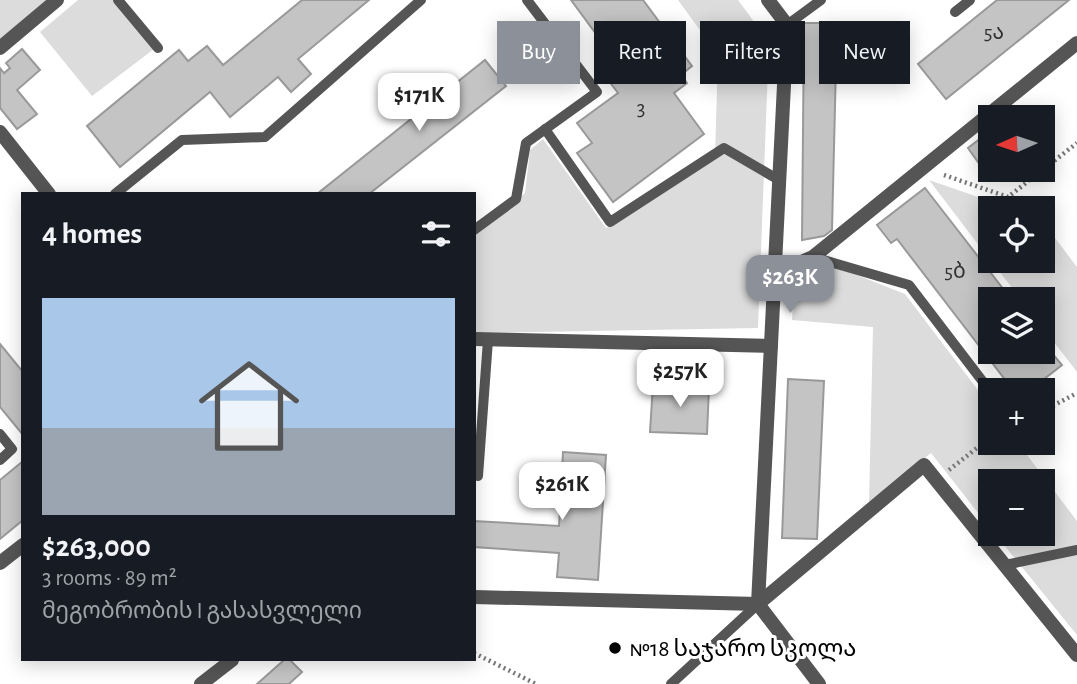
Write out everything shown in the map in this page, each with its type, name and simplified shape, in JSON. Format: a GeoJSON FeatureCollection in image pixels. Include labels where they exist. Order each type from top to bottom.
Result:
{"type":"FeatureCollection","features":[{"type":"Feature","properties":{"kind":"street"},"geometry":{"type":"LineString","coordinates":[[0,48],[57,0]]}},
{"type":"Feature","properties":{"kind":"street"},"geometry":{"type":"LineString","coordinates":[[768,0],[784,21]]}},
{"type":"Feature","properties":{"kind":"street"},"geometry":{"type":"LineString","coordinates":[[775,274],[813,257],[1077,43]]}},
{"type":"Feature","properties":{"kind":"street"},"geometry":{"type":"LineString","coordinates":[[784,84],[758,604],[818,684]]}},
{"type":"Feature","properties":{"kind":"street"},"geometry":{"type":"LineString","coordinates":[[0,132],[48,192]]}},
{"type":"Feature","properties":{"kind":"street"},"geometry":{"type":"LineString","coordinates":[[481,340],[771,346]]}},
{"type":"Feature","properties":{"kind":"street"},"geometry":{"type":"LineString","coordinates":[[476,597],[758,604],[924,465],[1077,655]]}},
{"type":"Feature","properties":{"kind":"street"},"geometry":{"type":"LineString","coordinates":[[0,563],[21,547]]}},
{"type":"Feature","properties":{"kind":"street"},"geometry":{"type":"LineString","coordinates":[[201,684],[231,661]]}},
{"type":"Feature","properties":{"kind":"lane"},"geometry":{"type":"LineString","coordinates":[[118,0],[158,48]]}},
{"type":"Feature","properties":{"kind":"lane"},"geometry":{"type":"LineString","coordinates":[[117,192],[181,141],[265,137],[421,0]]}},
{"type":"Feature","properties":{"kind":"lane"},"geometry":{"type":"LineString","coordinates":[[476,229],[516,199],[526,143],[597,92],[527,0]]}},
{"type":"Feature","properties":{"kind":"lane"},"geometry":{"type":"LineString","coordinates":[[792,21],[821,0]]}},
{"type":"Feature","properties":{"kind":"lane"},"geometry":{"type":"LineString","coordinates":[[955,12],[970,0]]}},
{"type":"Feature","properties":{"kind":"lane"},"geometry":{"type":"LineString","coordinates":[[545,129],[610,222],[724,148],[779,180]]}},
{"type":"Feature","properties":{"kind":"lane"},"geometry":{"type":"LineString","coordinates":[[813,257],[909,285],[980,378]]}},
{"type":"Feature","properties":{"kind":"lane"},"geometry":{"type":"LineString","coordinates":[[478,476],[481,340]]}},
{"type":"Feature","properties":{"kind":"lane"},"geometry":{"type":"LineString","coordinates":[[0,434],[12,449],[0,460]]}},
{"type":"Feature","properties":{"kind":"lane"},"geometry":{"type":"LineString","coordinates":[[1005,565],[1077,550]]}},
{"type":"Feature","properties":{"kind":"lane"},"geometry":{"type":"LineString","coordinates":[[671,684],[758,604]]}},
{"type":"Feature","properties":{"kind":"path"},"geometry":{"type":"LineString","coordinates":[[923,167],[1008,197],[1077,143]]}},
{"type":"Feature","properties":{"kind":"path"},"geometry":{"type":"LineString","coordinates":[[1055,405],[1077,393]]}},
{"type":"Feature","properties":{"kind":"path"},"geometry":{"type":"LineString","coordinates":[[937,481],[978,447]]}},
{"type":"Feature","properties":{"kind":"path"},"geometry":{"type":"LineString","coordinates":[[476,654],[536,684]]}},
{"type":"Feature","properties":{"kind":"shaded area"},"geometry":{"type":"Polygon","coordinates":[[[0,0],[47,0],[0,39],[0,0]]]}},
{"type":"Feature","properties":{"kind":"shaded area"},"geometry":{"type":"Polygon","coordinates":[[[78,0],[113,0],[154,49],[92,96],[40,32],[78,0]]]}},
{"type":"Feature","properties":{"kind":"shaded area"},"geometry":{"type":"Polygon","coordinates":[[[678,0],[738,0],[754,21],[700,21],[700,30],[678,0]]]}},
{"type":"Feature","properties":{"kind":"shaded area"},"geometry":{"type":"Polygon","coordinates":[[[717,84],[767,84],[758,328],[476,333],[476,233],[525,193],[530,150],[543,139],[606,228],[715,157],[717,84]]]}},
{"type":"Feature","properties":{"kind":"shaded area"},"geometry":{"type":"Polygon","coordinates":[[[929,180],[978,197],[978,244],[929,180]]]}},
{"type":"Feature","properties":{"kind":"shaded area"},"geometry":{"type":"Polygon","coordinates":[[[1055,238],[1077,267],[1077,372],[1055,344],[1055,287],[1012,287],[1000,273],[1055,273],[1055,238]]]}},
{"type":"Feature","properties":{"kind":"shaded area"},"geometry":{"type":"Polygon","coordinates":[[[829,264],[905,294],[978,390],[978,455],[1027,455],[1038,469],[978,469],[978,513],[931,453],[869,503],[873,327],[792,320],[794,280],[829,264]]]}},
{"type":"Feature","properties":{"kind":"shaded area"},"geometry":{"type":"Polygon","coordinates":[[[1055,492],[1077,521],[1077,635],[1005,546],[1055,546],[1055,492]]]}},
{"type":"Feature","properties":{"kind":"building"},"geometry":{"type":"Polygon","coordinates":[[[302,0],[369,0],[298,59],[311,74],[291,92],[278,77],[230,117],[210,92],[120,167],[87,126],[179,50],[188,61],[207,46],[223,65],[302,0]]]}},
{"type":"Feature","properties":{"kind":"building"},"geometry":{"type":"Polygon","coordinates":[[[571,0],[643,0],[659,21],[594,21],[594,31],[571,0]]]}},
{"type":"Feature","properties":{"kind":"building"},"geometry":{"type":"Polygon","coordinates":[[[997,0],[1069,0],[946,99],[918,64],[997,0]]]}},
{"type":"Feature","properties":{"kind":"building"},"geometry":{"type":"Polygon","coordinates":[[[805,23],[819,23],[819,84],[836,84],[832,230],[824,236],[802,240],[805,23]]]}},
{"type":"Feature","properties":{"kind":"building"},"geometry":{"type":"Polygon","coordinates":[[[22,49],[40,70],[17,90],[37,114],[17,129],[0,108],[0,68],[4,73],[10,68],[6,63],[22,49]]]}},
{"type":"Feature","properties":{"kind":"building"},"geometry":{"type":"Polygon","coordinates":[[[686,58],[692,66],[686,71],[686,58]]]}},
{"type":"Feature","properties":{"kind":"building"},"geometry":{"type":"Polygon","coordinates":[[[485,60],[497,75],[497,84],[506,86],[372,192],[320,192],[485,60]]]}},
{"type":"Feature","properties":{"kind":"building"},"geometry":{"type":"Polygon","coordinates":[[[611,84],[686,84],[674,93],[704,134],[613,202],[577,153],[592,143],[577,123],[618,93],[611,84]]]}},
{"type":"Feature","properties":{"kind":"building"},"geometry":{"type":"Polygon","coordinates":[[[978,140],[978,162],[968,148],[978,140]]]}},
{"type":"Feature","properties":{"kind":"building"},"geometry":{"type":"Polygon","coordinates":[[[925,188],[978,256],[978,273],[991,273],[1002,287],[978,287],[978,344],[897,239],[891,243],[877,225],[925,188]]]}},
{"type":"Feature","properties":{"kind":"building"},"geometry":{"type":"Polygon","coordinates":[[[0,344],[21,370],[21,433],[0,407],[0,344]]]}},
{"type":"Feature","properties":{"kind":"building"},"geometry":{"type":"Polygon","coordinates":[[[1055,357],[1062,365],[1045,378],[1004,378],[993,364],[1055,364],[1055,357]]]}},
{"type":"Feature","properties":{"kind":"building"},"geometry":{"type":"Polygon","coordinates":[[[788,379],[824,381],[817,539],[782,538],[788,379]]]}},
{"type":"Feature","properties":{"kind":"building"},"geometry":{"type":"Polygon","coordinates":[[[653,384],[709,387],[707,434],[650,432],[653,384]]]}},
{"type":"Feature","properties":{"kind":"building"},"geometry":{"type":"Polygon","coordinates":[[[563,452],[606,455],[598,580],[557,577],[559,553],[476,547],[476,521],[559,526],[563,452]]]}},
{"type":"Feature","properties":{"kind":"building"},"geometry":{"type":"Polygon","coordinates":[[[21,463],[21,522],[0,539],[0,480],[21,463]]]}},
{"type":"Feature","properties":{"kind":"building"},"geometry":{"type":"Polygon","coordinates":[[[283,661],[291,661],[302,672],[289,684],[257,684],[283,661]]]}},
{"type":"Feature","properties":{"kind":"place","name":"№18 საჯარო სკოლა"},"geometry":{"type":"Point","coordinates":[615,648]}}]}
